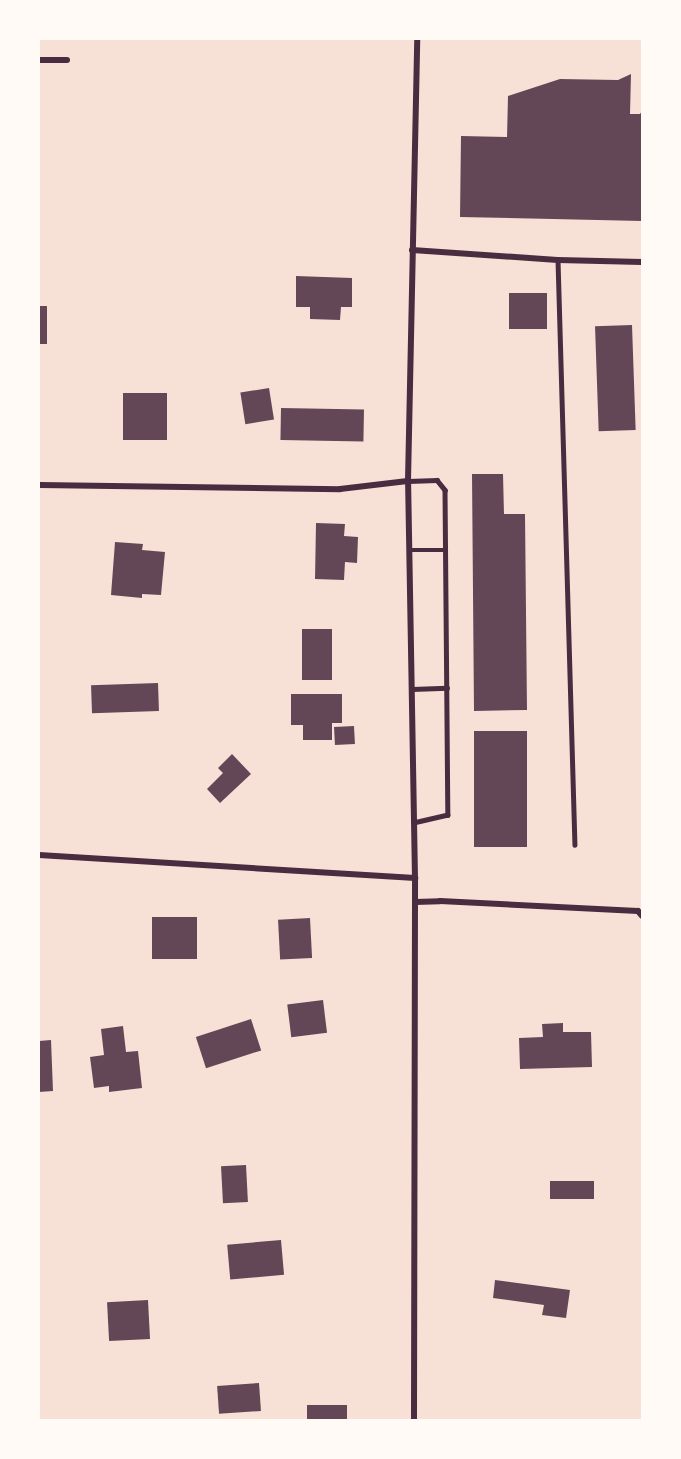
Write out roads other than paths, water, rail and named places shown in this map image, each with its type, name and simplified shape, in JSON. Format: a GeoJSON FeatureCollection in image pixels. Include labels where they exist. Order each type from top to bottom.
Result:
{"type":"FeatureCollection","features":[{"type":"Feature","properties":{"kind":"street"},"geometry":{"type":"LineString","coordinates":[[414,1420],[415,902],[408,480],[417,39]]}},
{"type":"Feature","properties":{"kind":"street"},"geometry":{"type":"LineString","coordinates":[[39,60],[67,60]]}},
{"type":"Feature","properties":{"kind":"street"},"geometry":{"type":"LineString","coordinates":[[412,250],[558,260],[642,261]]}},
{"type":"Feature","properties":{"kind":"street"},"geometry":{"type":"LineString","coordinates":[[39,485],[340,489],[408,480]]}},
{"type":"Feature","properties":{"kind":"street"},"geometry":{"type":"LineString","coordinates":[[39,855],[414,878]]}},
{"type":"Feature","properties":{"kind":"street"},"geometry":{"type":"LineString","coordinates":[[415,902],[641,912]]}},
{"type":"Feature","properties":{"kind":"lane"},"geometry":{"type":"LineString","coordinates":[[558,260],[575,845]]}},
{"type":"Feature","properties":{"kind":"lane"},"geometry":{"type":"LineString","coordinates":[[408,480],[436,480],[445,490],[448,815],[414,823]]}},
{"type":"Feature","properties":{"kind":"lane"},"geometry":{"type":"LineString","coordinates":[[409,550],[445,550]]}},
{"type":"Feature","properties":{"kind":"lane"},"geometry":{"type":"LineString","coordinates":[[412,688],[447,688]]}}]}
